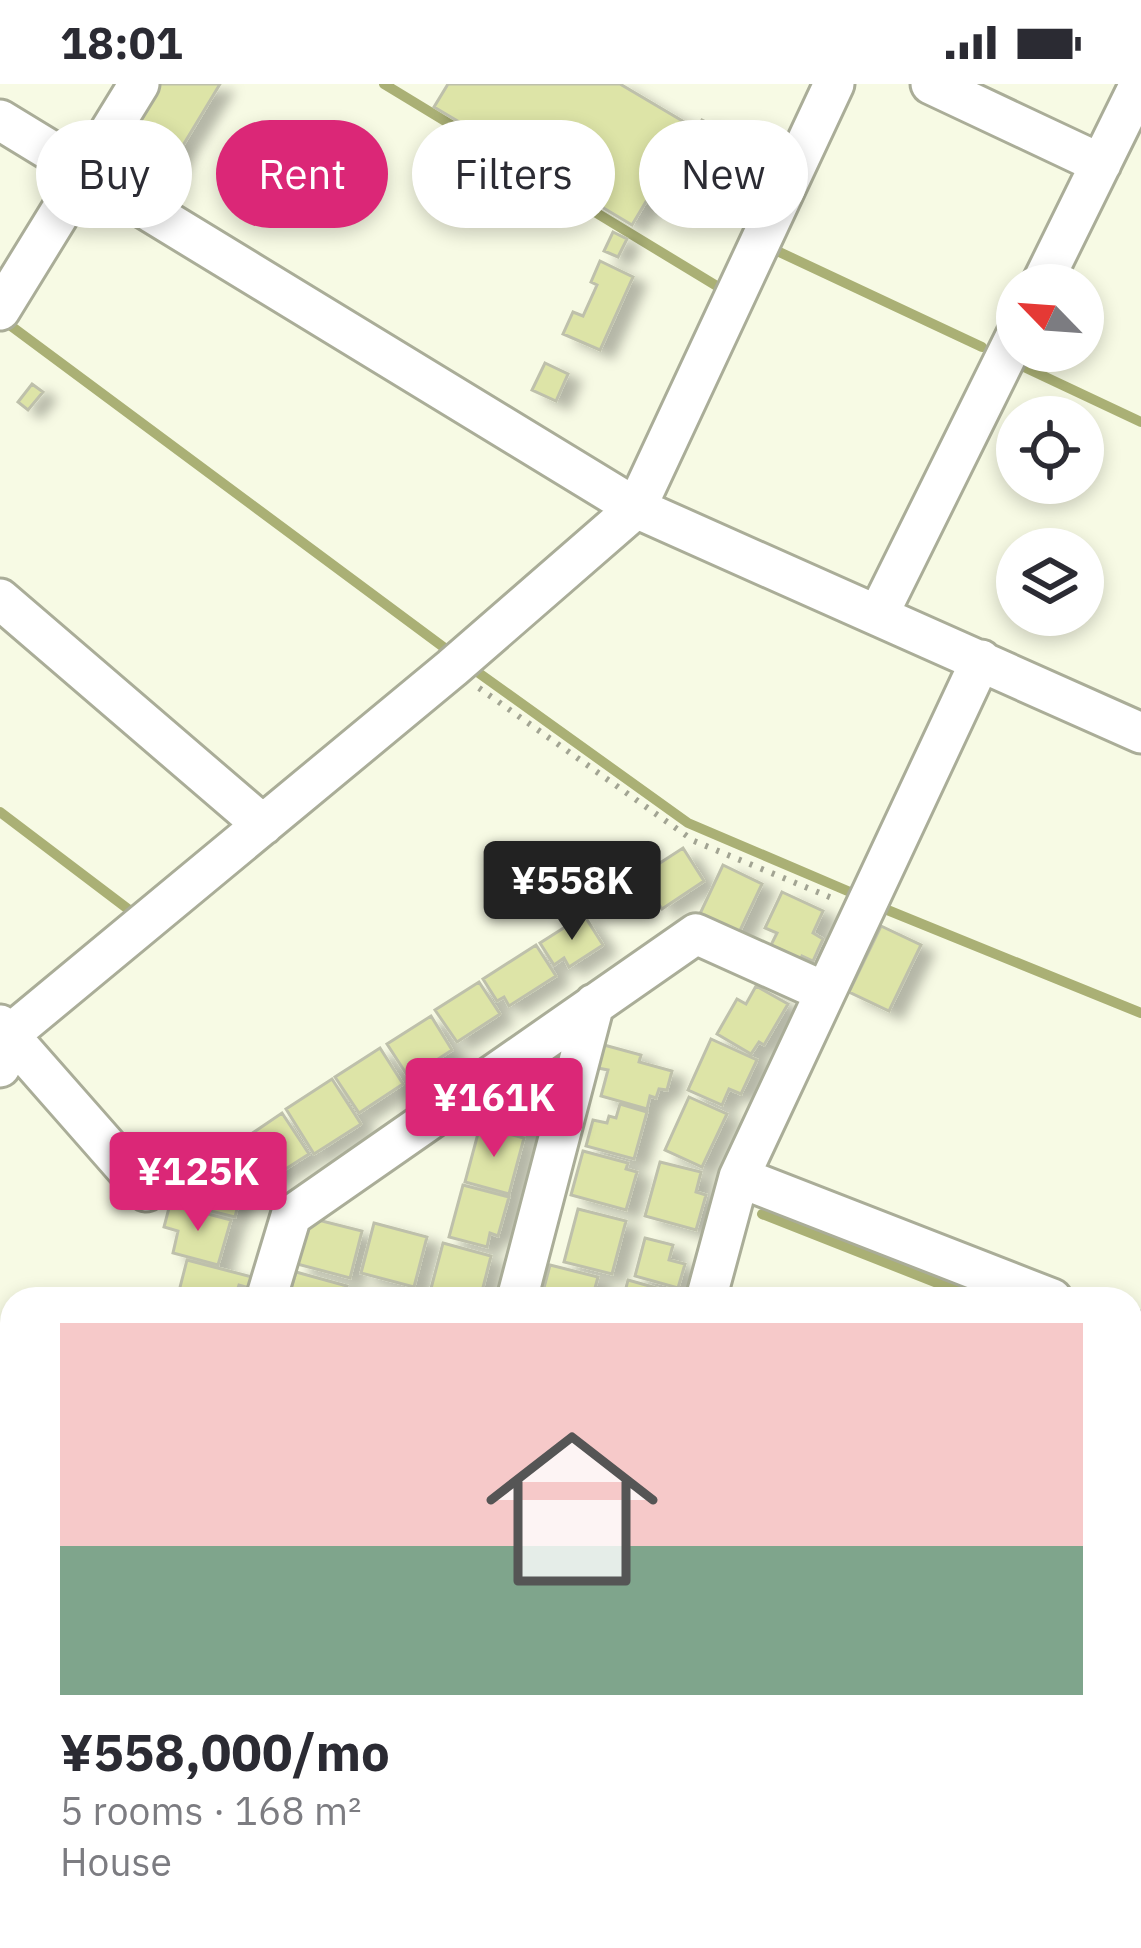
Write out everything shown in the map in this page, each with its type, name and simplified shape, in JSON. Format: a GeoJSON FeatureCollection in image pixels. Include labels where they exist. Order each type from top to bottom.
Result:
{"type":"FeatureCollection","features":[{"type":"Feature","properties":{"kind":"street"},"geometry":{"type":"LineString","coordinates":[[118,120],[139,84]]}},
{"type":"Feature","properties":{"kind":"street"},"geometry":{"type":"LineString","coordinates":[[146,1191],[3,1042],[452,668],[636,508],[834,84]]}},
{"type":"Feature","properties":{"kind":"street"},"geometry":{"type":"LineString","coordinates":[[932,84],[1101,164]]}},
{"type":"Feature","properties":{"kind":"street"},"geometry":{"type":"LineString","coordinates":[[1051,264],[1140,84]]}},
{"type":"Feature","properties":{"kind":"street"},"geometry":{"type":"LineString","coordinates":[[0,120],[36,142]]}},
{"type":"Feature","properties":{"kind":"street"},"geometry":{"type":"LineString","coordinates":[[0,310],[52,228]]}},
{"type":"Feature","properties":{"kind":"street"},"geometry":{"type":"LineString","coordinates":[[178,228],[636,508],[1141,733]]}},
{"type":"Feature","properties":{"kind":"street"},"geometry":{"type":"LineString","coordinates":[[878,615],[998,372]]}},
{"type":"Feature","properties":{"kind":"street"},"geometry":{"type":"LineString","coordinates":[[0,598],[262,825]]}},
{"type":"Feature","properties":{"kind":"street"},"geometry":{"type":"LineString","coordinates":[[709,1287],[739,1177],[981,660]]}},
{"type":"Feature","properties":{"kind":"street"},"geometry":{"type":"LineString","coordinates":[[270,1287],[291,1216],[696,934],[825,992]]}},
{"type":"Feature","properties":{"kind":"street"},"geometry":{"type":"LineString","coordinates":[[520,1287],[594,1004]]}},
{"type":"Feature","properties":{"kind":"street"},"geometry":{"type":"LineString","coordinates":[[739,1177],[1021,1287]]}},
{"type":"Feature","properties":{"kind":"path"},"geometry":{"type":"LineString","coordinates":[[452,668],[694,841],[863,910]]}},
{"type":"Feature","properties":{"kind":"building"},"geometry":{"type":"Polygon","coordinates":[[[157,84],[220,84],[192,130],[192,120],[135,120],[157,84]]]}},
{"type":"Feature","properties":{"kind":"building"},"geometry":{"type":"Polygon","coordinates":[[[448,84],[620,84],[681,120],[639,120],[639,213],[632,225],[615,215],[615,120],[456,120],[434,107],[448,84]]]}},
{"type":"Feature","properties":{"kind":"building"},"geometry":{"type":"Polygon","coordinates":[[[613,232],[627,239],[618,257],[604,251],[613,232]]]}},
{"type":"Feature","properties":{"kind":"building"},"geometry":{"type":"Polygon","coordinates":[[[600,261],[633,277],[600,350],[563,334],[573,312],[583,316],[597,285],[591,282],[600,261]]]}},
{"type":"Feature","properties":{"kind":"building"},"geometry":{"type":"Polygon","coordinates":[[[545,363],[568,374],[556,401],[532,390],[545,363]]]}},
{"type":"Feature","properties":{"kind":"building"},"geometry":{"type":"Polygon","coordinates":[[[32,384],[43,392],[28,410],[18,402],[32,384]]]}},
{"type":"Feature","properties":{"kind":"building"},"geometry":{"type":"Polygon","coordinates":[[[683,848],[704,881],[662,909],[640,876],[683,848]]]}},
{"type":"Feature","properties":{"kind":"building"},"geometry":{"type":"Polygon","coordinates":[[[723,865],[762,884],[736,939],[697,920],[723,865]]]}},
{"type":"Feature","properties":{"kind":"building"},"geometry":{"type":"Polygon","coordinates":[[[782,892],[823,911],[813,933],[823,939],[813,961],[771,945],[777,933],[765,928],[782,892]]]}},
{"type":"Feature","properties":{"kind":"building"},"geometry":{"type":"Polygon","coordinates":[[[584,915],[603,945],[569,967],[564,958],[554,965],[540,943],[584,915]]]}},
{"type":"Feature","properties":{"kind":"building"},"geometry":{"type":"Polygon","coordinates":[[[881,926],[921,945],[889,1011],[849,992],[881,926]]]}},
{"type":"Feature","properties":{"kind":"building"},"geometry":{"type":"Polygon","coordinates":[[[536,945],[556,976],[509,1006],[504,997],[497,1001],[483,979],[536,945]]]}},
{"type":"Feature","properties":{"kind":"building"},"geometry":{"type":"Polygon","coordinates":[[[479,982],[500,1014],[457,1042],[435,1010],[479,982]]]}},
{"type":"Feature","properties":{"kind":"building"},"geometry":{"type":"Polygon","coordinates":[[[756,986],[788,1004],[764,1045],[759,1042],[751,1054],[717,1034],[737,999],[746,1004],[756,986]]]}},
{"type":"Feature","properties":{"kind":"building"},"geometry":{"type":"Polygon","coordinates":[[[431,1016],[452,1050],[409,1078],[387,1044],[431,1016]]]}},
{"type":"Feature","properties":{"kind":"building"},"geometry":{"type":"Polygon","coordinates":[[[711,1039],[757,1060],[741,1094],[729,1089],[722,1105],[688,1090],[711,1039]]]}},
{"type":"Feature","properties":{"kind":"building"},"geometry":{"type":"Polygon","coordinates":[[[604,1045],[641,1055],[639,1062],[672,1071],[667,1090],[659,1089],[656,1098],[650,1096],[647,1109],[601,1096],[608,1070],[598,1068],[604,1045]]]}},
{"type":"Feature","properties":{"kind":"building"},"geometry":{"type":"Polygon","coordinates":[[[380,1048],[403,1084],[359,1113],[335,1077],[380,1048]]]}},
{"type":"Feature","properties":{"kind":"building"},"geometry":{"type":"Polygon","coordinates":[[[429,1068],[441,1087],[422,1100],[410,1080],[429,1068]]]}},
{"type":"Feature","properties":{"kind":"building"},"geometry":{"type":"Polygon","coordinates":[[[332,1079],[361,1124],[314,1154],[286,1109],[332,1079]]]}},
{"type":"Feature","properties":{"kind":"building"},"geometry":{"type":"Polygon","coordinates":[[[526,1079],[558,1088],[545,1137],[499,1125],[509,1089],[522,1093],[526,1079]]]}},
{"type":"Feature","properties":{"kind":"building"},"geometry":{"type":"Polygon","coordinates":[[[689,1097],[727,1114],[702,1167],[665,1150],[689,1097]]]}},
{"type":"Feature","properties":{"kind":"building"},"geometry":{"type":"Polygon","coordinates":[[[620,1104],[647,1112],[634,1159],[586,1146],[593,1120],[607,1123],[609,1116],[616,1118],[620,1104]]]}},
{"type":"Feature","properties":{"kind":"building"},"geometry":{"type":"Polygon","coordinates":[[[282,1113],[309,1154],[270,1179],[257,1158],[241,1168],[229,1149],[282,1113]]]}},
{"type":"Feature","properties":{"kind":"building"},"geometry":{"type":"Polygon","coordinates":[[[480,1126],[524,1138],[509,1194],[465,1182],[480,1126]]]}},
{"type":"Feature","properties":{"kind":"building"},"geometry":{"type":"Polygon","coordinates":[[[583,1151],[628,1163],[626,1169],[637,1172],[626,1210],[571,1195],[583,1151]]]}},
{"type":"Feature","properties":{"kind":"building"},"geometry":{"type":"Polygon","coordinates":[[[660,1162],[701,1172],[696,1192],[706,1195],[696,1230],[645,1216],[660,1162]]]}},
{"type":"Feature","properties":{"kind":"building"},"geometry":{"type":"Polygon","coordinates":[[[186,1174],[242,1188],[235,1217],[178,1203],[186,1174]]]}},
{"type":"Feature","properties":{"kind":"building"},"geometry":{"type":"Polygon","coordinates":[[[463,1185],[509,1197],[498,1236],[490,1233],[487,1247],[449,1237],[463,1185]]]}},
{"type":"Feature","properties":{"kind":"building"},"geometry":{"type":"Polygon","coordinates":[[[170,1204],[231,1220],[218,1265],[173,1253],[178,1231],[164,1227],[170,1204]]]}},
{"type":"Feature","properties":{"kind":"building"},"geometry":{"type":"Polygon","coordinates":[[[578,1209],[626,1221],[612,1274],[564,1262],[578,1209]]]}},
{"type":"Feature","properties":{"kind":"building"},"geometry":{"type":"Polygon","coordinates":[[[310,1218],[362,1231],[350,1278],[297,1264],[310,1218]]]}},
{"type":"Feature","properties":{"kind":"building"},"geometry":{"type":"Polygon","coordinates":[[[374,1223],[427,1237],[414,1287],[361,1273],[374,1223]]]}},
{"type":"Feature","properties":{"kind":"building"},"geometry":{"type":"Polygon","coordinates":[[[645,1238],[673,1245],[669,1260],[685,1264],[678,1287],[635,1276],[645,1238]]]}},
{"type":"Feature","properties":{"kind":"building"},"geometry":{"type":"Polygon","coordinates":[[[443,1243],[491,1256],[483,1287],[431,1287],[443,1243]]]}},
{"type":"Feature","properties":{"kind":"building"},"geometry":{"type":"Polygon","coordinates":[[[187,1260],[256,1278],[254,1287],[180,1287],[187,1260]]]}},
{"type":"Feature","properties":{"kind":"building"},"geometry":{"type":"Polygon","coordinates":[[[550,1265],[598,1277],[595,1287],[544,1287],[550,1265]]]}},
{"type":"Feature","properties":{"kind":"building"},"geometry":{"type":"Polygon","coordinates":[[[296,1272],[347,1286],[347,1287],[292,1287],[296,1272]]]}},
{"type":"Feature","properties":{"kind":"building"},"geometry":{"type":"Polygon","coordinates":[[[628,1280],[653,1287],[626,1287],[628,1280]]]}},
{"type":"Feature","properties":{"kind":"waterway"},"geometry":{"type":"LineString","coordinates":[[384,84],[725,291]]}},
{"type":"Feature","properties":{"kind":"waterway"},"geometry":{"type":"LineString","coordinates":[[775,250],[982,347]]}},
{"type":"Feature","properties":{"kind":"waterway"},"geometry":{"type":"LineString","coordinates":[[11,326],[446,649]]}},
{"type":"Feature","properties":{"kind":"waterway"},"geometry":{"type":"LineString","coordinates":[[1035,372],[1141,422]]}},
{"type":"Feature","properties":{"kind":"waterway"},"geometry":{"type":"LineString","coordinates":[[469,666],[688,823],[857,895]]}},
{"type":"Feature","properties":{"kind":"waterway"},"geometry":{"type":"LineString","coordinates":[[0,812],[128,909]]}},
{"type":"Feature","properties":{"kind":"waterway"},"geometry":{"type":"LineString","coordinates":[[880,907],[1141,1013]]}},
{"type":"Feature","properties":{"kind":"waterway"},"geometry":{"type":"LineString","coordinates":[[762,1214],[948,1287]]}}]}
